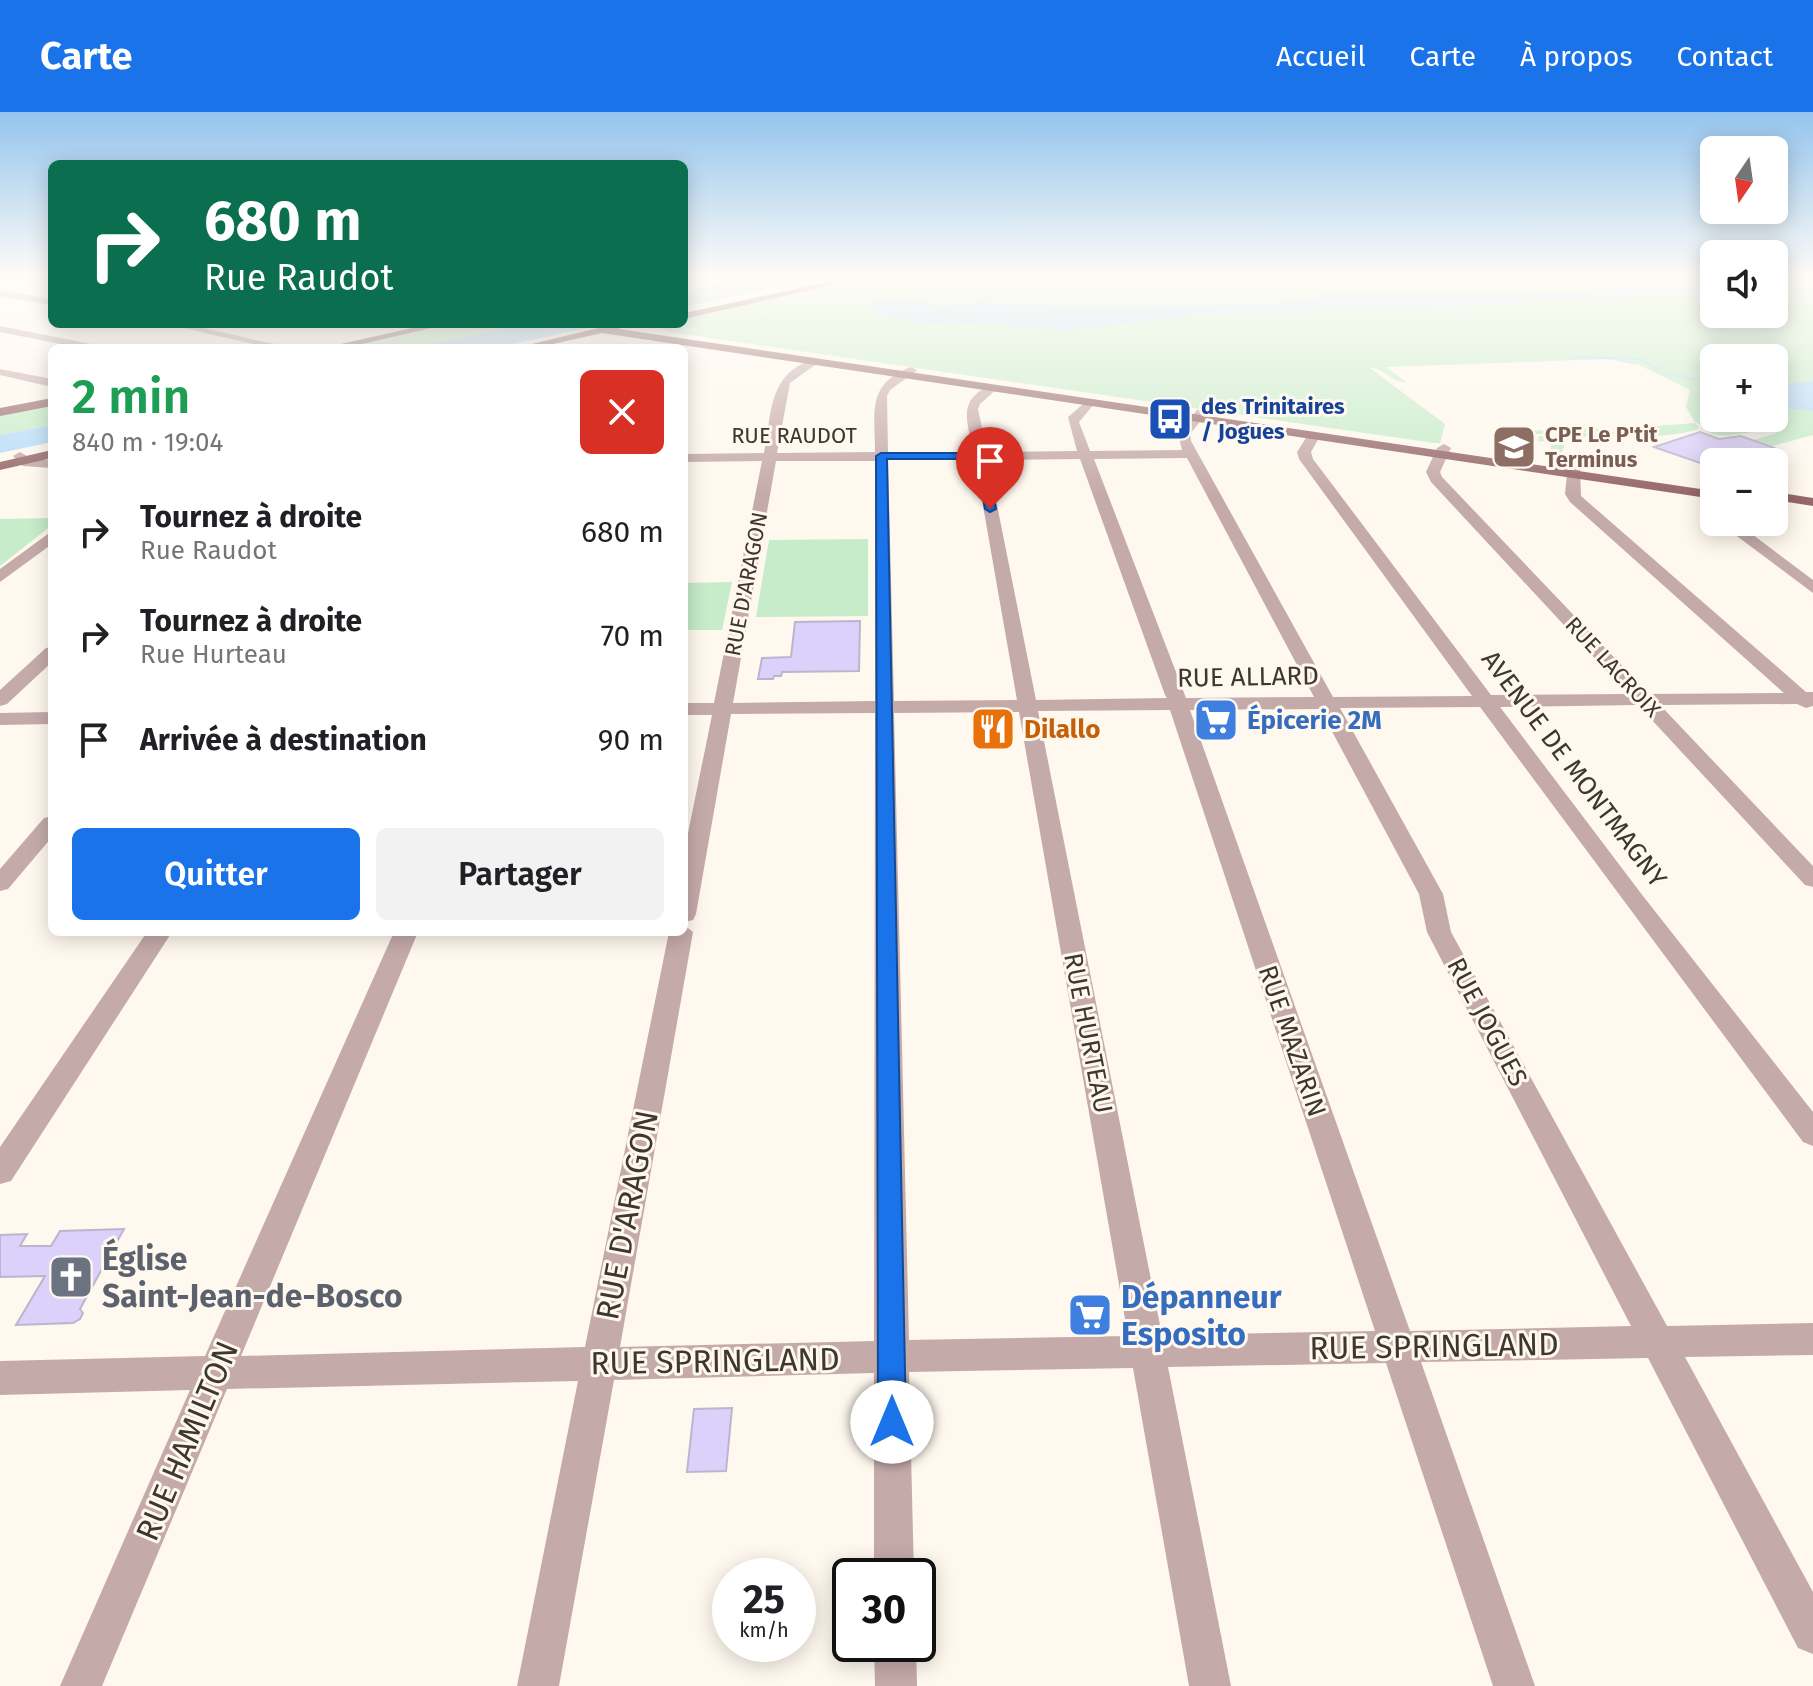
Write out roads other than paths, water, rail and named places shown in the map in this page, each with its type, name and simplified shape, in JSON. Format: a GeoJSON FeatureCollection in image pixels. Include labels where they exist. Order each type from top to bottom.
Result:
{"type":"FeatureCollection","features":[{"type":"Feature","properties":{"kind":"main road"},"geometry":{"type":"LineString","coordinates":[[703,349],[907,373],[991,389],[1442,452]]}},
{"type":"Feature","properties":{"kind":"main road"},"geometry":{"type":"LineString","coordinates":[[757,349],[1442,452],[1700,486]]}},
{"type":"Feature","properties":{"kind":"main road"},"geometry":{"type":"LineString","coordinates":[[0,412],[48,403]]}},
{"type":"Feature","properties":{"kind":"main road"},"geometry":{"type":"LineString","coordinates":[[0,463],[48,453]]}},
{"type":"Feature","properties":{"kind":"main road"},"geometry":{"type":"LineString","coordinates":[[1572,470],[1700,493]]}},
{"type":"Feature","properties":{"kind":"main road"},"geometry":{"type":"LineString","coordinates":[[1788,498],[1813,502]]}},
{"type":"Feature","properties":{"kind":"main road"},"geometry":{"type":"LineString","coordinates":[[1788,506],[1813,510]]}},
{"type":"Feature","properties":{"kind":"street","name":"RUE D'ARAGON"},"geometry":{"type":"LineString","coordinates":[[688,893],[785,380],[811,363]]}},
{"type":"Feature","properties":{"kind":"street"},"geometry":{"type":"LineString","coordinates":[[0,372],[48,382]]}},
{"type":"Feature","properties":{"kind":"street"},"geometry":{"type":"LineString","coordinates":[[894,1558],[881,393],[907,373]]}},
{"type":"Feature","properties":{"kind":"street","name":"RUE HURTEAU"},"geometry":{"type":"LineString","coordinates":[[991,389],[971,407],[1210,1686]]}},
{"type":"Feature","properties":{"kind":"street","name":"RUE MAZARIN"},"geometry":{"type":"LineString","coordinates":[[1089,403],[1072,419],[1177,704],[1514,1686]]}},
{"type":"Feature","properties":{"kind":"street"},"geometry":{"type":"LineString","coordinates":[[1192,454],[1183,437],[1198,416]]}},
{"type":"Feature","properties":{"kind":"street","name":"AVENUE DE MONTMAGNY"},"geometry":{"type":"LineString","coordinates":[[1314,436],[1303,455],[1813,1134]]}},
{"type":"Feature","properties":{"kind":"street","name":"RUE LACROIX"},"geometry":{"type":"LineString","coordinates":[[1442,452],[1433,472],[1436,479],[1813,880]]}},
{"type":"Feature","properties":{"kind":"street","name":"RUE RAUDOT"},"geometry":{"type":"LineString","coordinates":[[688,458],[1192,454]]}},
{"type":"Feature","properties":{"kind":"street","name":"RUE JOGUES"},"geometry":{"type":"LineString","coordinates":[[1192,454],[1431,894],[1439,932],[1813,1633]]}},
{"type":"Feature","properties":{"kind":"street"},"geometry":{"type":"LineString","coordinates":[[22,458],[34,464],[48,464]]}},
{"type":"Feature","properties":{"kind":"street"},"geometry":{"type":"LineString","coordinates":[[1572,470],[1575,499],[1809,701]]}},
{"type":"Feature","properties":{"kind":"street"},"geometry":{"type":"LineString","coordinates":[[1744,536],[1813,588]]}},
{"type":"Feature","properties":{"kind":"street"},"geometry":{"type":"LineString","coordinates":[[0,577],[48,539]]}},
{"type":"Feature","properties":{"kind":"street"},"geometry":{"type":"LineString","coordinates":[[0,700],[48,656]]}},
{"type":"Feature","properties":{"kind":"street","name":"RUE ALLARD"},"geometry":{"type":"LineString","coordinates":[[688,709],[1642,699],[1809,701]]}},
{"type":"Feature","properties":{"kind":"street"},"geometry":{"type":"LineString","coordinates":[[0,719],[48,718]]}},
{"type":"Feature","properties":{"kind":"street"},"geometry":{"type":"LineString","coordinates":[[0,884],[48,828]]}},
{"type":"Feature","properties":{"kind":"street"},"geometry":{"type":"LineString","coordinates":[[0,1172],[157,936]]}},
{"type":"Feature","properties":{"kind":"street","name":"RUE HAMILTON"},"geometry":{"type":"LineString","coordinates":[[81,1686],[404,936]]}},
{"type":"Feature","properties":{"kind":"street","name":"RUE D'ARAGON"},"geometry":{"type":"LineString","coordinates":[[538,1686],[680,936]]}},
{"type":"Feature","properties":{"kind":"street","name":"RUE SPRINGLAND"},"geometry":{"type":"LineString","coordinates":[[0,1378],[891,1356],[1813,1339]]}},
{"type":"Feature","properties":{"kind":"street"},"geometry":{"type":"LineString","coordinates":[[895,1662],[896,1686]]}},
{"type":"Feature","properties":{"kind":"water"},"geometry":{"type":"Polygon","coordinates":[[[1813,381],[1813,411],[1788,409],[1788,383],[1813,381]]]}},
{"type":"Feature","properties":{"kind":"water"},"geometry":{"type":"Polygon","coordinates":[[[48,426],[48,443],[0,453],[0,435],[48,426]]]}},
{"type":"Feature","properties":{"kind":"waterway"},"geometry":{"type":"LineString","coordinates":[[1572,357],[1639,359],[1658,368]]}},
{"type":"Feature","properties":{"kind":"waterway"},"geometry":{"type":"LineString","coordinates":[[1668,373],[1700,378]]}},
{"type":"Feature","properties":{"kind":"place","name":"des Trinitaires / Jogues"},"geometry":{"type":"Point","coordinates":[1170,419]}},
{"type":"Feature","properties":{"kind":"place","name":"CPE Le P'tit Terminus"},"geometry":{"type":"Point","coordinates":[1514,447]}},
{"type":"Feature","properties":{"kind":"place","name":"Épicerie 2M"},"geometry":{"type":"Point","coordinates":[1216,720]}},
{"type":"Feature","properties":{"kind":"place","name":"Dilallo"},"geometry":{"type":"Point","coordinates":[993,729]}},
{"type":"Feature","properties":{"kind":"place","name":"Église Saint-Jean-de-Bosco"},"geometry":{"type":"Point","coordinates":[71,1277]}},
{"type":"Feature","properties":{"kind":"place","name":"Dépanneur Esposito"},"geometry":{"type":"Point","coordinates":[1090,1315]}}]}
